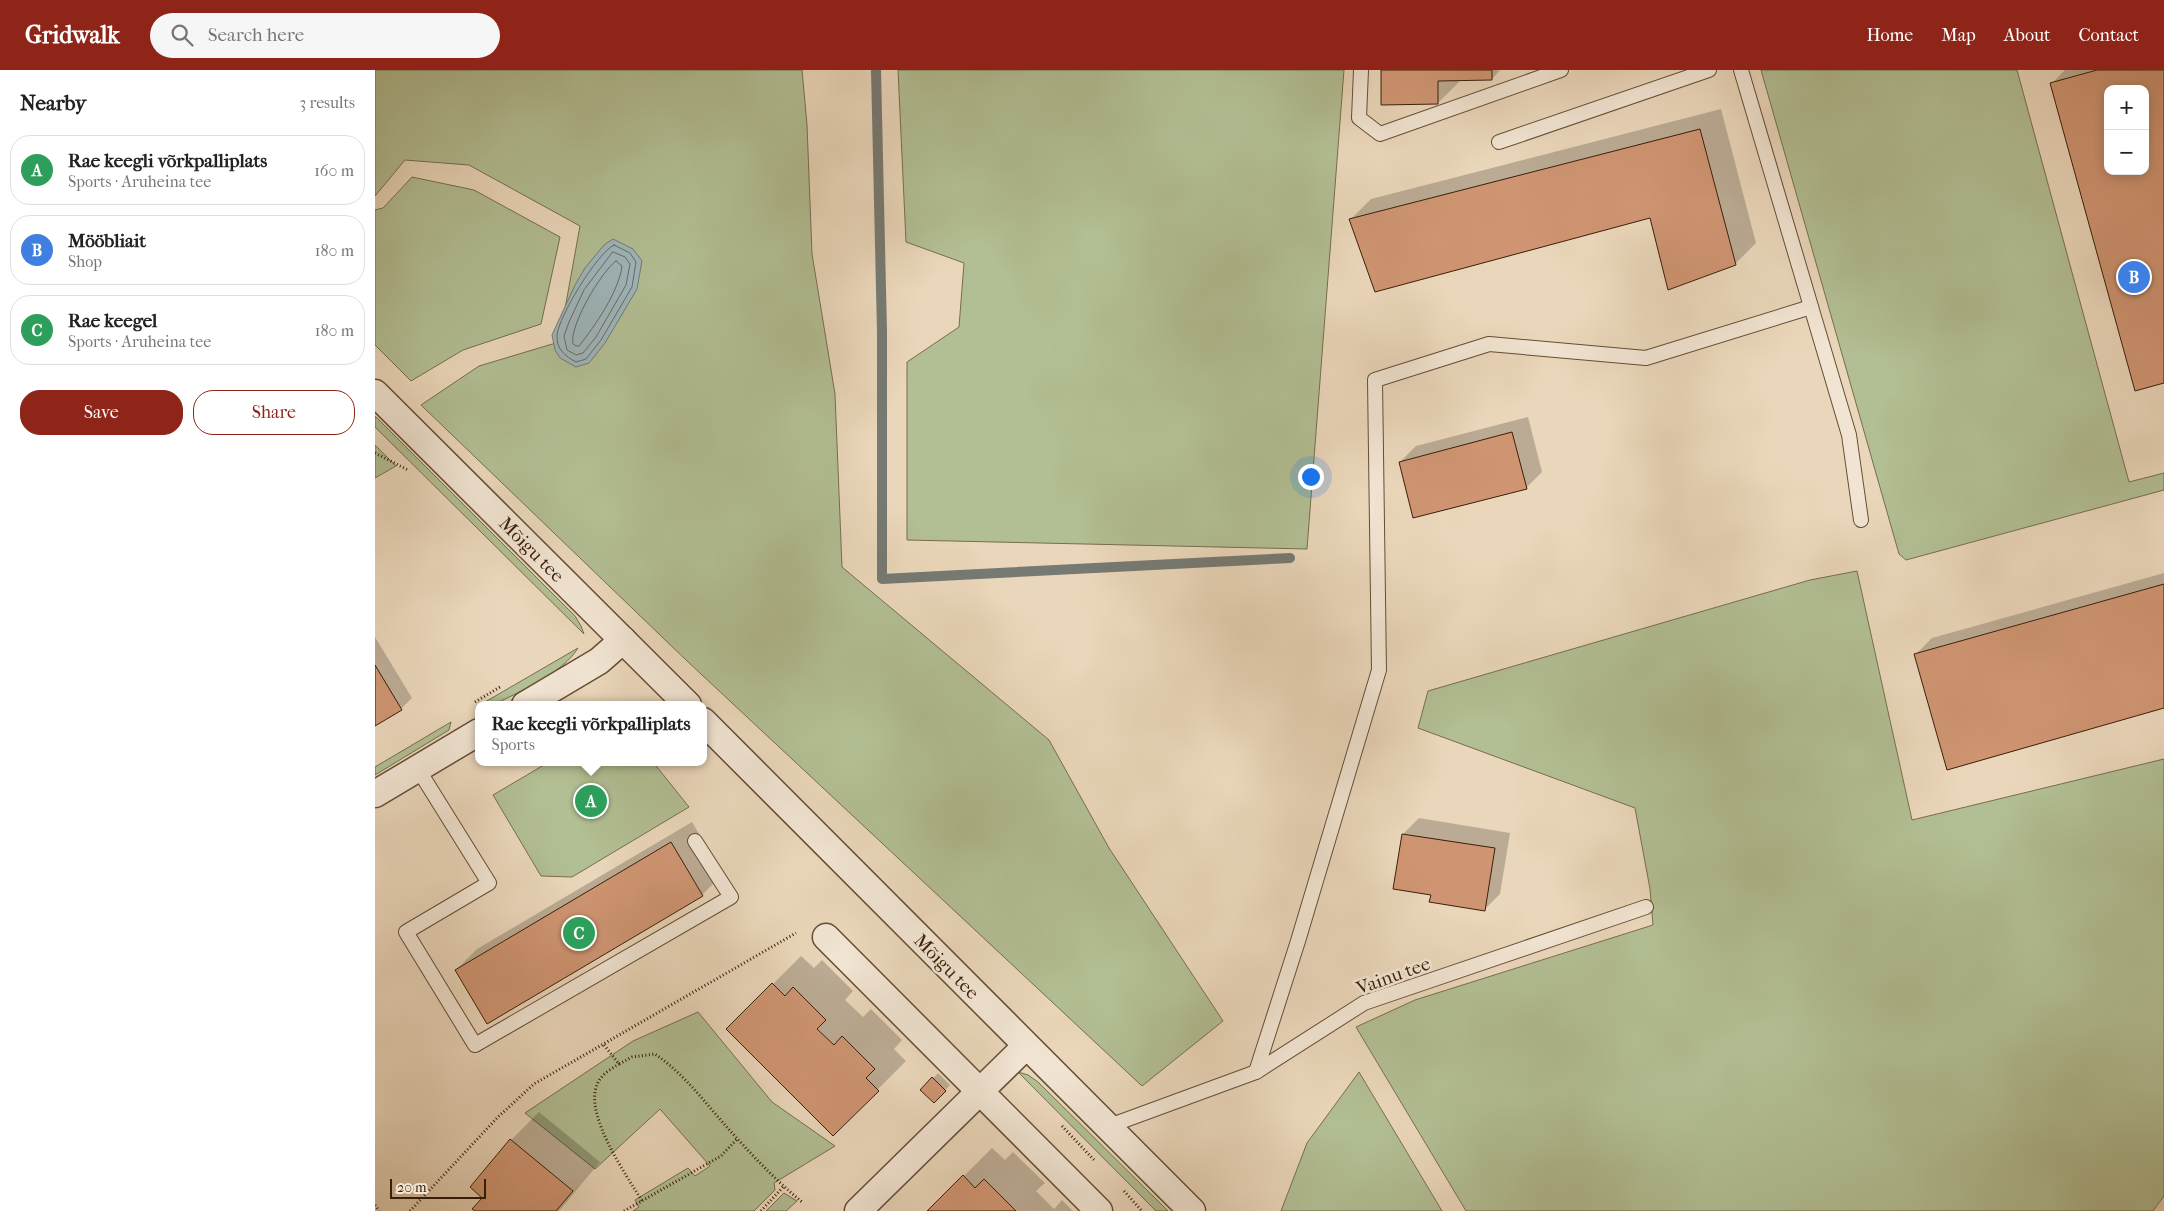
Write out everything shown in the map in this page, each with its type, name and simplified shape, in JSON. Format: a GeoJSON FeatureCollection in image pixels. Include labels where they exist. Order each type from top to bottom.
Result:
{"type":"FeatureCollection","features":[{"type":"Feature","properties":{"kind":"street","name":"Mõigu tee"},"geometry":{"type":"LineString","coordinates":[[375,393],[684,701]]}},
{"type":"Feature","properties":{"kind":"street"},"geometry":{"type":"LineString","coordinates":[[532,701],[599,661],[623,640]]}},
{"type":"Feature","properties":{"kind":"street","name":"Mõigu tee"},"geometry":{"type":"LineString","coordinates":[[707,725],[1192,1211]]}},
{"type":"Feature","properties":{"kind":"street"},"geometry":{"type":"LineString","coordinates":[[375,794],[475,734]]}},
{"type":"Feature","properties":{"kind":"street"},"geometry":{"type":"LineString","coordinates":[[826,938],[1099,1211]]}},
{"type":"Feature","properties":{"kind":"street"},"geometry":{"type":"LineString","coordinates":[[858,1211],[1026,1046]]}},
{"type":"Feature","properties":{"kind":"lane"},"geometry":{"type":"LineString","coordinates":[[1361,70],[1359,118],[1380,134],[1561,70]]}},
{"type":"Feature","properties":{"kind":"lane"},"geometry":{"type":"LineString","coordinates":[[1499,142],[1709,70]]}},
{"type":"Feature","properties":{"kind":"lane"},"geometry":{"type":"LineString","coordinates":[[1741,70],[1849,434],[1861,520]]}},
{"type":"Feature","properties":{"kind":"lane"},"geometry":{"type":"LineString","coordinates":[[1256,1072],[1298,941],[1379,670],[1375,380],[1489,344],[1646,358],[1811,308]]}},
{"type":"Feature","properties":{"kind":"lane"},"geometry":{"type":"LineString","coordinates":[[418,768],[489,883],[406,932],[475,1045],[731,897],[695,841]]}},
{"type":"Feature","properties":{"kind":"lane","name":"Vainu tee"},"geometry":{"type":"LineString","coordinates":[[1109,1126],[1256,1072],[1364,1003],[1647,907]]}},
{"type":"Feature","properties":{"kind":"path"},"geometry":{"type":"LineString","coordinates":[[375,453],[411,472]]}},
{"type":"Feature","properties":{"kind":"path"},"geometry":{"type":"LineString","coordinates":[[411,1211],[498,1117],[534,1084],[801,931]]}},
{"type":"Feature","properties":{"kind":"path"},"geometry":{"type":"LineString","coordinates":[[604,1045],[619,1064]]}},
{"type":"Feature","properties":{"kind":"path"},"geometry":{"type":"LineString","coordinates":[[642,1201],[607,1141],[597,1113],[596,1085],[605,1073],[632,1057],[655,1054],[674,1066],[737,1139],[802,1202]]}},
{"type":"Feature","properties":{"kind":"path"},"geometry":{"type":"LineString","coordinates":[[624,1211],[721,1156],[737,1139]]}},
{"type":"Feature","properties":{"kind":"path"},"geometry":{"type":"LineString","coordinates":[[761,1211],[784,1186]]}},
{"type":"Feature","properties":{"kind":"path"},"geometry":{"type":"LineString","coordinates":[[375,1205],[379,1211]]}},
{"type":"Feature","properties":{"kind":"green space"},"geometry":{"type":"Polygon","coordinates":[[[375,70],[802,70],[807,125],[812,254],[835,394],[842,567],[1049,740],[1109,848],[1223,1021],[1142,1086],[686,660],[421,405],[479,366],[559,342],[580,226],[469,165],[405,160],[375,196],[375,70]]]}},
{"type":"Feature","properties":{"kind":"green space"},"geometry":{"type":"Polygon","coordinates":[[[898,70],[1344,70],[1307,549],[907,540],[907,362],[959,327],[964,263],[906,242],[898,70]]]}},
{"type":"Feature","properties":{"kind":"green space"},"geometry":{"type":"Polygon","coordinates":[[[1761,70],[2017,70],[2129,482],[2164,473],[2164,490],[1906,560],[1899,554],[1761,70]]]}},
{"type":"Feature","properties":{"kind":"green space"},"geometry":{"type":"Polygon","coordinates":[[[412,177],[474,190],[560,237],[541,324],[463,350],[411,381],[375,345],[375,210],[383,208],[412,177]]]}},
{"type":"Feature","properties":{"kind":"green space"},"geometry":{"type":"Polygon","coordinates":[[[375,416],[575,616],[584,634],[375,427],[375,416]]]}},
{"type":"Feature","properties":{"kind":"green space"},"geometry":{"type":"Polygon","coordinates":[[[375,445],[396,466],[375,478],[375,445]]]}},
{"type":"Feature","properties":{"kind":"green space"},"geometry":{"type":"Polygon","coordinates":[[[1857,571],[1912,820],[2164,759],[2164,1196],[2153,1211],[1466,1211],[1356,1027],[1415,1000],[1653,925],[1650,889],[1635,808],[1418,728],[1428,691],[1810,580],[1857,571]]]}},
{"type":"Feature","properties":{"kind":"green space"},"geometry":{"type":"Polygon","coordinates":[[[578,648],[571,657],[552,673],[529,687],[501,701],[487,701],[578,648]]]}},
{"type":"Feature","properties":{"kind":"green space"},"geometry":{"type":"Polygon","coordinates":[[[451,722],[449,730],[375,775],[375,767],[451,722]]]}},
{"type":"Feature","properties":{"kind":"green space"},"geometry":{"type":"Polygon","coordinates":[[[542,766],[656,766],[689,807],[572,877],[541,876],[493,795],[542,766]]]}},
{"type":"Feature","properties":{"kind":"green space"},"geometry":{"type":"Polygon","coordinates":[[[698,1012],[772,1102],[835,1146],[774,1183],[775,1190],[754,1211],[633,1211],[639,1207],[635,1200],[688,1168],[695,1176],[710,1166],[660,1109],[595,1169],[525,1113],[633,1041],[698,1012]]]}},
{"type":"Feature","properties":{"kind":"green space"},"geometry":{"type":"Polygon","coordinates":[[[1018,1072],[1028,1075],[1038,1082],[1168,1211],[1156,1211],[1018,1072]]]}},
{"type":"Feature","properties":{"kind":"green space"},"geometry":{"type":"Polygon","coordinates":[[[1359,1072],[1442,1211],[1281,1211],[1307,1143],[1359,1072]]]}},
{"type":"Feature","properties":{"kind":"green space"},"geometry":{"type":"Polygon","coordinates":[[[784,1193],[797,1201],[786,1211],[766,1211],[784,1193]]]}},
{"type":"Feature","properties":{"kind":"water"},"geometry":{"type":"Polygon","coordinates":[[[613,239],[633,249],[642,261],[637,289],[605,343],[589,363],[576,367],[560,358],[555,350],[552,335],[585,268],[604,245],[613,239]]]}},
{"type":"Feature","properties":{"kind":"building"},"geometry":{"type":"Polygon","coordinates":[[[1381,70],[1492,70],[1492,80],[1438,81],[1438,104],[1381,105],[1381,70]]]}},
{"type":"Feature","properties":{"kind":"building"},"geometry":{"type":"Polygon","coordinates":[[[2097,70],[2164,70],[2164,383],[2135,391],[2050,83],[2097,70]]]}},
{"type":"Feature","properties":{"kind":"building"},"geometry":{"type":"Polygon","coordinates":[[[1700,129],[1736,265],[1668,290],[1650,218],[1375,292],[1349,219],[1700,129]]]}},
{"type":"Feature","properties":{"kind":"building"},"geometry":{"type":"Polygon","coordinates":[[[1512,432],[1527,489],[1413,518],[1399,462],[1512,432]]]}},
{"type":"Feature","properties":{"kind":"building"},"geometry":{"type":"Polygon","coordinates":[[[2164,584],[2164,708],[1947,770],[1914,654],[2164,584]]]}},
{"type":"Feature","properties":{"kind":"building"},"geometry":{"type":"Polygon","coordinates":[[[375,665],[402,710],[375,726],[375,665]]]}},
{"type":"Feature","properties":{"kind":"building"},"geometry":{"type":"Polygon","coordinates":[[[1402,834],[1495,848],[1485,911],[1429,902],[1431,895],[1393,889],[1402,834]]]}},
{"type":"Feature","properties":{"kind":"building"},"geometry":{"type":"Polygon","coordinates":[[[671,842],[703,896],[487,1024],[455,970],[671,842]]]}},
{"type":"Feature","properties":{"kind":"building"},"geometry":{"type":"Polygon","coordinates":[[[772,983],[785,996],[793,987],[826,1020],[817,1029],[834,1045],[842,1036],[875,1069],[866,1078],[879,1091],[833,1136],[726,1029],[772,983]]]}},
{"type":"Feature","properties":{"kind":"building"},"geometry":{"type":"Polygon","coordinates":[[[932,1077],[946,1091],[934,1103],[920,1090],[932,1077]]]}},
{"type":"Feature","properties":{"kind":"building"},"geometry":{"type":"Polygon","coordinates":[[[510,1139],[573,1191],[556,1211],[475,1211],[472,1209],[482,1198],[470,1187],[510,1139]]]}},
{"type":"Feature","properties":{"kind":"building"},"geometry":{"type":"Polygon","coordinates":[[[963,1175],[975,1188],[984,1179],[1016,1211],[927,1211],[963,1175]]]}},
{"type":"Feature","properties":{"kind":"waterway"},"geometry":{"type":"LineString","coordinates":[[876,70],[882,332],[882,579],[1290,558]]}},
{"type":"Feature","properties":{"kind":"place","name":"Mööbliait"},"geometry":{"type":"Point","coordinates":[2134,277]}},
{"type":"Feature","properties":{"kind":"place","name":"Rae keegli võrkpalliplats"},"geometry":{"type":"Point","coordinates":[591,801]}},
{"type":"Feature","properties":{"kind":"place","name":"Rae keegel"},"geometry":{"type":"Point","coordinates":[579,933]}}]}
